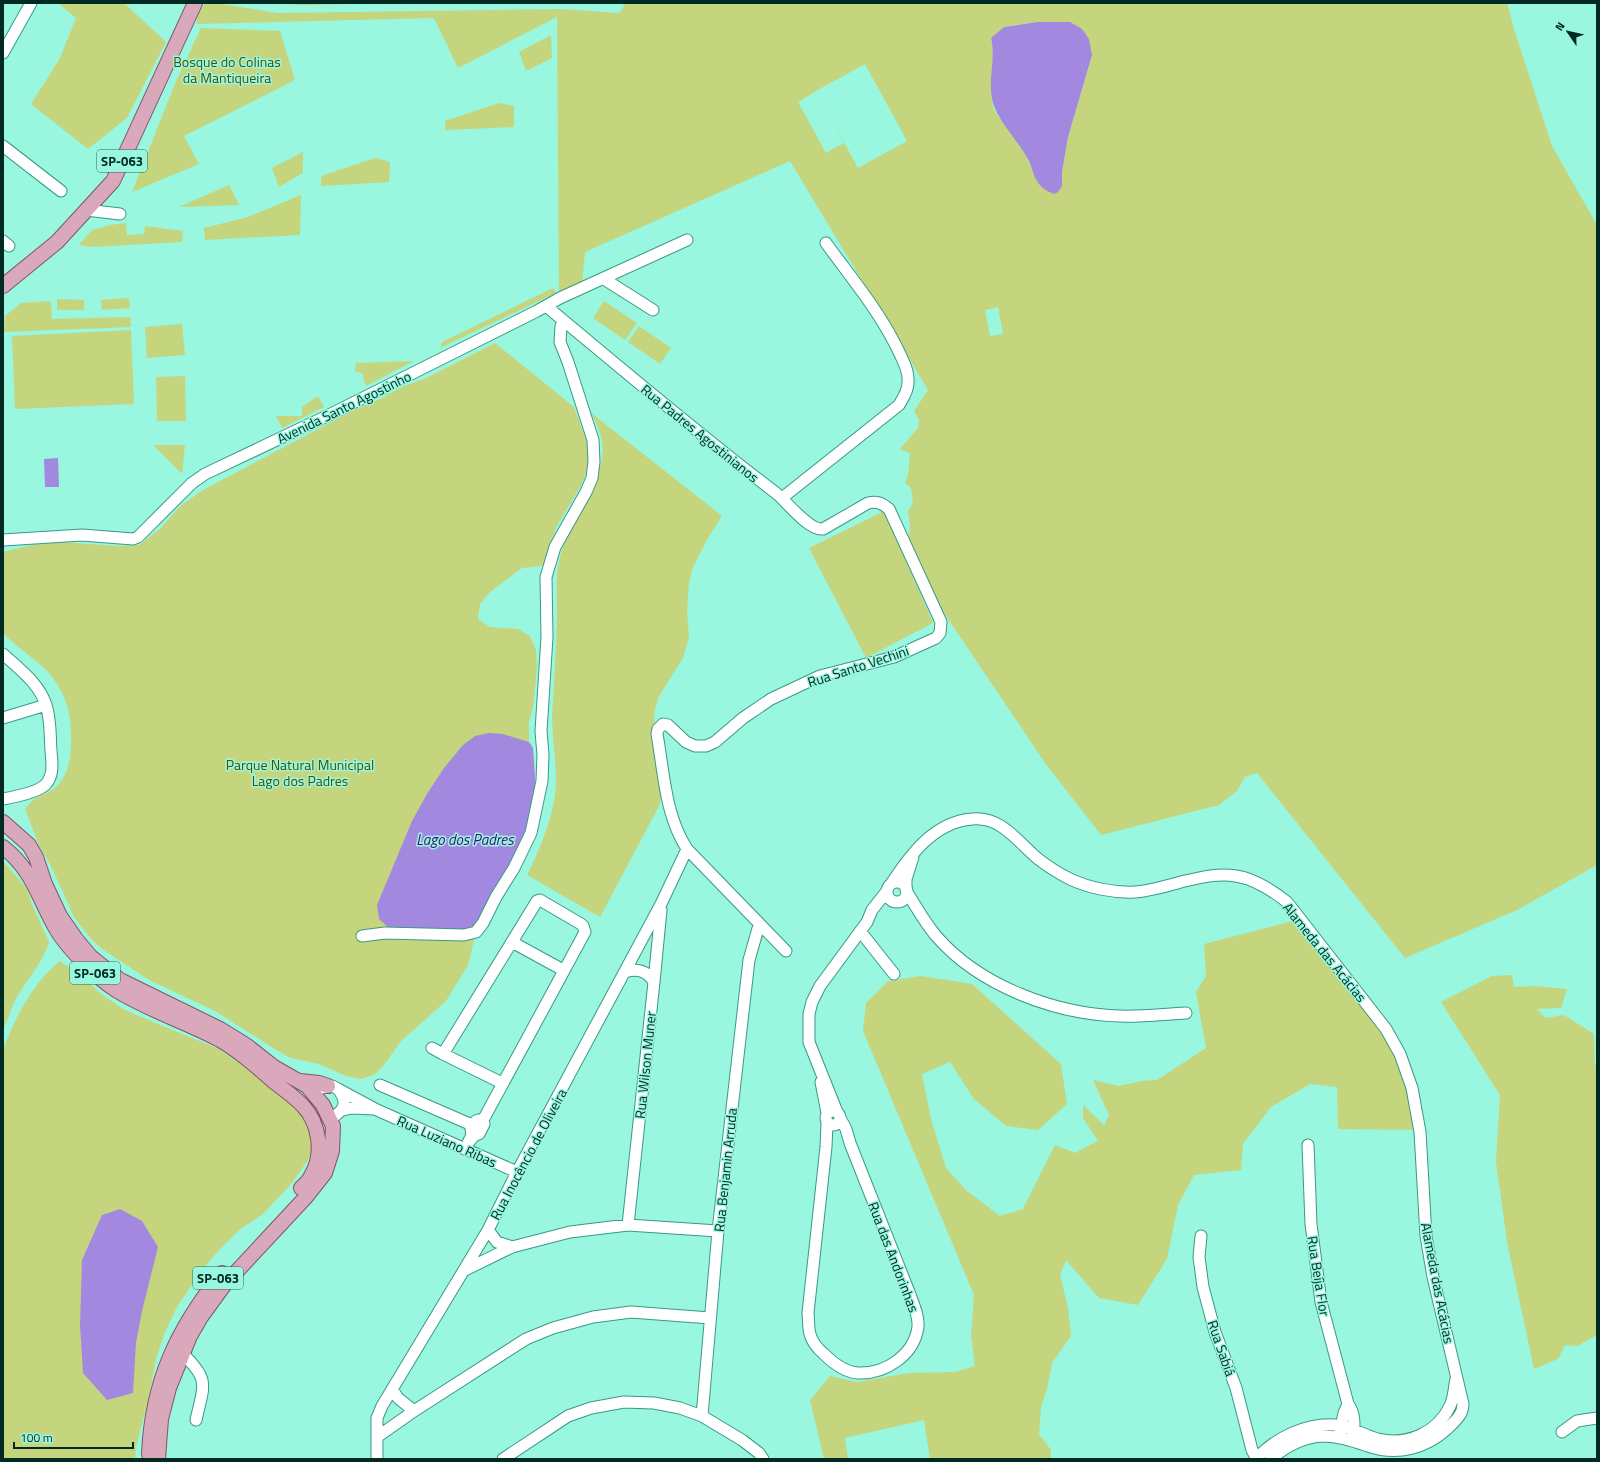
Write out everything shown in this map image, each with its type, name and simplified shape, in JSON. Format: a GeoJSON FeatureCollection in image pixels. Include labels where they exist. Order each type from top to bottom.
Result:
{"type":"FeatureCollection","features":[{"type":"Feature","properties":{"kind":"main road","name":"SP-063"},"geometry":{"type":"LineString","coordinates":[[3,286],[57,242],[113,181],[195,3]]}},
{"type":"Feature","properties":{"kind":"main road","name":"SP-063"},"geometry":{"type":"LineString","coordinates":[[3,823],[14,831],[29,846],[36,857],[45,884],[60,916],[91,957],[120,980],[220,1029],[246,1045],[274,1067],[313,1091],[323,1105],[330,1119],[333,1133],[332,1151],[325,1173],[306,1197],[225,1284],[201,1317],[182,1353],[169,1388],[161,1419],[158,1459]]}},
{"type":"Feature","properties":{"kind":"main road"},"geometry":{"type":"LineString","coordinates":[[3,823],[3,837]]}},
{"type":"Feature","properties":{"kind":"main road","name":"SP-063"},"geometry":{"type":"LineString","coordinates":[[3,847],[18,860],[27,871],[54,926],[84,964],[117,990],[220,1041],[243,1056],[295,1097],[312,1119],[317,1133],[319,1148],[315,1169],[311,1177],[222,1273],[203,1296],[175,1343],[155,1400],[148,1459]]}},
{"type":"Feature","properties":{"kind":"main road"},"geometry":{"type":"LineString","coordinates":[[299,1081],[319,1083],[333,1088]]}},
{"type":"Feature","properties":{"kind":"main road"},"geometry":{"type":"LineString","coordinates":[[304,1107],[308,1097],[313,1091]]}},
{"type":"Feature","properties":{"kind":"main road"},"geometry":{"type":"LineString","coordinates":[[312,1119],[330,1119]]}},
{"type":"Feature","properties":{"kind":"street"},"geometry":{"type":"LineString","coordinates":[[3,51],[31,3]]}},
{"type":"Feature","properties":{"kind":"street"},"geometry":{"type":"LineString","coordinates":[[3,146],[61,191]]}},
{"type":"Feature","properties":{"kind":"street"},"geometry":{"type":"LineString","coordinates":[[86,210],[120,214]]}},
{"type":"Feature","properties":{"kind":"street","name":"Avenida Santo Agostinho"},"geometry":{"type":"LineString","coordinates":[[3,540],[82,535],[133,539],[138,536],[192,483],[205,474],[327,416],[560,298],[687,240]]}},
{"type":"Feature","properties":{"kind":"street"},"geometry":{"type":"LineString","coordinates":[[782,498],[899,405],[905,396],[908,384],[907,371],[886,327],[826,243]]}},
{"type":"Feature","properties":{"kind":"street"},"geometry":{"type":"LineString","coordinates":[[604,279],[653,310]]}},
{"type":"Feature","properties":{"kind":"street","name":"Rua Padres Agostinianos"},"geometry":{"type":"LineString","coordinates":[[546,306],[713,445],[782,498],[810,525],[823,529],[859,508]]}},
{"type":"Feature","properties":{"kind":"street"},"geometry":{"type":"LineString","coordinates":[[362,936],[386,933],[464,935],[476,932],[483,923],[496,897],[514,868],[531,833],[542,781],[543,755],[541,732],[547,644],[546,577],[555,547],[586,492],[592,478],[594,462],[593,440],[560,342],[561,326],[564,321]]}},
{"type":"Feature","properties":{"kind":"street","name":"Rua Santo Vechini"},"geometry":{"type":"LineString","coordinates":[[786,951],[759,925],[687,849],[678,834],[671,812],[657,734],[660,726],[663,724],[668,725],[686,742],[695,746],[706,746],[714,742],[743,718],[771,699],[820,676],[894,658],[936,638],[940,633],[941,622],[889,509],[884,504],[876,501],[859,508]]}},
{"type":"Feature","properties":{"kind":"street"},"geometry":{"type":"LineString","coordinates":[[3,654],[29,678],[38,690],[46,705],[49,722],[52,769],[50,778],[46,784],[40,788],[5,799]]}},
{"type":"Feature","properties":{"kind":"street"},"geometry":{"type":"LineString","coordinates":[[3,718],[46,705]]}},
{"type":"Feature","properties":{"kind":"street","name":"Alameda das Acácias"},"geometry":{"type":"LineString","coordinates":[[889,888],[904,863],[931,834],[945,825],[959,820],[974,818],[987,820],[1002,826],[1056,872],[1071,880],[1090,886],[1116,891],[1136,892],[1217,875],[1237,876],[1272,890],[1287,902],[1386,1029],[1400,1054],[1412,1088],[1420,1132],[1427,1243],[1433,1277],[1463,1404]]}},
{"type":"Feature","properties":{"kind":"street","name":"Rua Inocêncio de Oliveira"},"geometry":{"type":"LineString","coordinates":[[377,1459],[378,1418],[382,1406],[488,1230],[517,1172],[661,904],[687,849]]}},
{"type":"Feature","properties":{"kind":"street"},"geometry":{"type":"LineString","coordinates":[[896,902],[904,899],[907,891],[906,879],[914,853]]}},
{"type":"Feature","properties":{"kind":"street"},"geometry":{"type":"LineString","coordinates":[[918,913],[889,899],[889,888],[900,883],[907,891],[918,913],[937,938],[976,971],[1009,990],[1043,1003],[1087,1014],[1120,1016],[1186,1013]]}},
{"type":"Feature","properties":{"kind":"street","name":"Rua das Andorinhas"},"geometry":{"type":"LineString","coordinates":[[864,926],[872,910],[889,888]]}},
{"type":"Feature","properties":{"kind":"street"},"geometry":{"type":"LineString","coordinates":[[443,1054],[540,896],[540,900],[581,924],[585,929],[585,932],[502,1083],[477,1124],[471,1130],[472,1135],[467,1146]]}},
{"type":"Feature","properties":{"kind":"street","name":"Rua das Andorinhas"},"geometry":{"type":"LineString","coordinates":[[833,1119],[826,1147],[808,1313],[810,1335],[818,1349],[843,1369],[857,1373],[876,1371],[891,1365],[906,1354],[914,1342],[918,1326],[916,1309],[846,1130],[833,1119],[822,1088],[822,1076],[809,1042],[809,1014],[812,1002],[820,986],[864,926],[879,910],[896,902]]}},
{"type":"Feature","properties":{"kind":"street","name":"Rua Wilson Muner"},"geometry":{"type":"LineString","coordinates":[[628,1225],[661,904]]}},
{"type":"Feature","properties":{"kind":"street","name":"Rua Benjamin Arruda"},"geometry":{"type":"LineString","coordinates":[[702,1416],[718,1231],[749,960],[759,925]]}},
{"type":"Feature","properties":{"kind":"street"},"geometry":{"type":"LineString","coordinates":[[864,926],[894,974]]}},
{"type":"Feature","properties":{"kind":"street"},"geometry":{"type":"LineString","coordinates":[[512,942],[563,970]]}},
{"type":"Feature","properties":{"kind":"street"},"geometry":{"type":"LineString","coordinates":[[625,972],[633,969],[642,971],[649,974],[654,982]]}},
{"type":"Feature","properties":{"kind":"street"},"geometry":{"type":"LineString","coordinates":[[432,1048],[502,1083]]}},
{"type":"Feature","properties":{"kind":"street"},"geometry":{"type":"LineString","coordinates":[[380,1085],[477,1124]]}},
{"type":"Feature","properties":{"kind":"street"},"geometry":{"type":"LineString","coordinates":[[313,1091],[333,1088],[343,1097],[342,1110],[339,1114],[330,1119]]}},
{"type":"Feature","properties":{"kind":"street","name":"Rua Luziano Ribas"},"geometry":{"type":"LineString","coordinates":[[333,1088],[377,1110],[467,1146],[517,1172]]}},
{"type":"Feature","properties":{"kind":"street","name":"Rua Luziano Ribas"},"geometry":{"type":"LineString","coordinates":[[342,1110],[352,1108],[377,1110]]}},
{"type":"Feature","properties":{"kind":"street","name":"Rua Beíja Flor"},"geometry":{"type":"LineString","coordinates":[[1308,1145],[1311,1224],[1321,1302],[1348,1404],[1353,1413],[1353,1434]]}},
{"type":"Feature","properties":{"kind":"street"},"geometry":{"type":"LineString","coordinates":[[465,1270],[512,1247],[570,1232],[628,1225],[718,1231]]}},
{"type":"Feature","properties":{"kind":"street"},"geometry":{"type":"LineString","coordinates":[[488,1230],[497,1242],[512,1247]]}},
{"type":"Feature","properties":{"kind":"street","name":"Rua Sabiá"},"geometry":{"type":"LineString","coordinates":[[1201,1236],[1199,1257],[1203,1287],[1215,1332],[1236,1388],[1252,1450],[1256,1459]]}},
{"type":"Feature","properties":{"kind":"street"},"geometry":{"type":"LineString","coordinates":[[377,1436],[526,1339],[553,1328],[592,1317],[631,1312],[710,1318]]}},
{"type":"Feature","properties":{"kind":"street"},"geometry":{"type":"LineString","coordinates":[[182,1353],[194,1364],[203,1378],[204,1385],[196,1420]]}},
{"type":"Feature","properties":{"kind":"street","name":"Alameda das Acácias"},"geometry":{"type":"LineString","coordinates":[[1452,1402],[1456,1374]]}},
{"type":"Feature","properties":{"kind":"street"},"geometry":{"type":"LineString","coordinates":[[392,1389],[398,1398],[414,1411]]}},
{"type":"Feature","properties":{"kind":"street"},"geometry":{"type":"LineString","coordinates":[[503,1459],[518,1455],[568,1416],[591,1408],[624,1402],[654,1403],[680,1408],[702,1416],[742,1440],[763,1459]]}},
{"type":"Feature","properties":{"kind":"street"},"geometry":{"type":"LineString","coordinates":[[1256,1459],[1272,1444],[1301,1429],[1320,1425],[1340,1432],[1353,1434],[1392,1442],[1416,1438],[1432,1428],[1441,1420],[1452,1402],[1463,1404],[1460,1416],[1440,1435],[1427,1444],[1413,1449],[1400,1451],[1386,1450],[1353,1434]]}},
{"type":"Feature","properties":{"kind":"street"},"geometry":{"type":"LineString","coordinates":[[1340,1432],[1348,1404]]}},
{"type":"Feature","properties":{"kind":"street"},"geometry":{"type":"LineString","coordinates":[[1562,1432],[1577,1421],[1597,1418]]}},
{"type":"Feature","properties":{"kind":"street"},"geometry":{"type":"LineString","coordinates":[[1271,1459],[1280,1451],[1293,1444],[1307,1439],[1340,1432]]}},
{"type":"Feature","properties":{"kind":"green space"},"geometry":{"type":"Polygon","coordinates":[[[58,3],[124,3],[166,42],[127,118],[88,149],[31,104],[60,58],[76,18],[58,3]]]}},
{"type":"Feature","properties":{"kind":"green space"},"geometry":{"type":"Polygon","coordinates":[[[207,3],[277,13],[560,9],[619,13],[625,3],[1507,3],[1552,146],[1597,225],[1597,865],[1517,910],[1405,958],[1257,773],[1245,777],[1237,791],[1219,805],[1101,835],[1045,763],[926,586],[908,550],[910,525],[908,512],[913,502],[911,488],[905,483],[908,475],[910,453],[900,449],[918,428],[919,420],[914,411],[928,390],[790,161],[585,252],[582,284],[559,296],[557,17],[458,68],[434,18],[197,24],[199,12],[207,3]],[[1037,22],[1004,27],[991,38],[993,56],[991,91],[994,109],[1022,149],[1037,181],[1058,192],[1062,185],[1062,172],[1068,137],[1092,55],[1070,22],[1037,22]],[[865,64],[816,91],[858,168],[907,141],[865,64]],[[816,91],[798,102],[826,153],[844,143],[816,91]],[[998,307],[985,310],[990,336],[1003,334],[998,307]]]}},
{"type":"Feature","properties":{"kind":"green space"},"geometry":{"type":"Polygon","coordinates":[[[271,3],[418,3],[302,5],[271,3]]]}},
{"type":"Feature","properties":{"kind":"green space","name":"Bosque do Colinas da Mantiqueira"},"geometry":{"type":"Polygon","coordinates":[[[201,28],[280,31],[295,80],[184,136],[199,164],[132,192],[174,86],[201,28]]]}},
{"type":"Feature","properties":{"kind":"green space"},"geometry":{"type":"Polygon","coordinates":[[[551,35],[552,58],[526,71],[519,52],[551,35]]]}},
{"type":"Feature","properties":{"kind":"green space"},"geometry":{"type":"Polygon","coordinates":[[[499,103],[514,106],[514,127],[445,130],[445,121],[499,103]]]}},
{"type":"Feature","properties":{"kind":"green space"},"geometry":{"type":"Polygon","coordinates":[[[303,152],[303,173],[279,187],[272,168],[303,152]]]}},
{"type":"Feature","properties":{"kind":"green space"},"geometry":{"type":"Polygon","coordinates":[[[375,158],[390,162],[389,182],[321,186],[321,176],[375,158]]]}},
{"type":"Feature","properties":{"kind":"green space"},"geometry":{"type":"Polygon","coordinates":[[[229,185],[239,205],[179,207],[229,185]]]}},
{"type":"Feature","properties":{"kind":"green space"},"geometry":{"type":"Polygon","coordinates":[[[301,195],[300,235],[205,240],[204,228],[248,217],[301,195]]]}},
{"type":"Feature","properties":{"kind":"green space"},"geometry":{"type":"Polygon","coordinates":[[[126,223],[127,235],[144,234],[145,226],[183,231],[182,242],[93,247],[79,245],[92,230],[110,225],[126,223]]]}},
{"type":"Feature","properties":{"kind":"green space"},"geometry":{"type":"Polygon","coordinates":[[[553,288],[556,293],[440,348],[442,342],[553,288]]]}},
{"type":"Feature","properties":{"kind":"green space"},"geometry":{"type":"Polygon","coordinates":[[[129,298],[130,308],[102,310],[101,300],[129,298]]]}},
{"type":"Feature","properties":{"kind":"green space"},"geometry":{"type":"Polygon","coordinates":[[[57,299],[84,300],[84,310],[57,310],[57,299]]]}},
{"type":"Feature","properties":{"kind":"green space"},"geometry":{"type":"Polygon","coordinates":[[[51,301],[52,319],[130,317],[131,327],[4,332],[5,316],[21,303],[51,301]]]}},
{"type":"Feature","properties":{"kind":"green space"},"geometry":{"type":"Polygon","coordinates":[[[604,301],[637,323],[625,340],[593,318],[604,301]]]}},
{"type":"Feature","properties":{"kind":"green space"},"geometry":{"type":"Polygon","coordinates":[[[182,324],[185,355],[147,358],[145,327],[182,324]]]}},
{"type":"Feature","properties":{"kind":"green space"},"geometry":{"type":"Polygon","coordinates":[[[639,326],[671,348],[660,364],[628,342],[639,326]]]}},
{"type":"Feature","properties":{"kind":"green space"},"geometry":{"type":"Polygon","coordinates":[[[131,330],[134,404],[15,409],[12,336],[131,330]]]}},
{"type":"Feature","properties":{"kind":"green space","name":"Parque Natural Municipal Lago dos Padres"},"geometry":{"type":"Polygon","coordinates":[[[495,343],[574,407],[588,445],[589,459],[586,473],[580,487],[557,526],[549,553],[542,566],[522,568],[489,593],[480,604],[478,619],[490,627],[518,629],[530,636],[536,650],[536,679],[533,708],[529,722],[529,742],[533,748],[535,776],[476,932],[468,965],[446,1001],[401,1041],[384,1065],[374,1075],[360,1079],[346,1076],[319,1064],[291,1058],[215,1011],[149,980],[102,949],[92,940],[74,917],[50,864],[39,845],[25,809],[35,799],[56,787],[65,774],[71,753],[71,724],[68,708],[62,692],[48,672],[3,633],[3,552],[32,545],[61,542],[118,546],[139,545],[161,528],[180,506],[203,490],[352,411],[378,400],[402,387],[428,377],[495,343]]]}},
{"type":"Feature","properties":{"kind":"green space"},"geometry":{"type":"Polygon","coordinates":[[[414,361],[366,386],[362,373],[355,371],[356,363],[414,361]]]}},
{"type":"Feature","properties":{"kind":"green space"},"geometry":{"type":"Polygon","coordinates":[[[185,376],[186,421],[157,421],[156,377],[185,376]]]}},
{"type":"Feature","properties":{"kind":"green space"},"geometry":{"type":"Polygon","coordinates":[[[318,396],[324,407],[282,428],[276,416],[302,416],[302,407],[318,396]]]}},
{"type":"Feature","properties":{"kind":"green space"},"geometry":{"type":"Polygon","coordinates":[[[590,412],[722,516],[708,538],[693,567],[689,582],[687,611],[689,637],[683,658],[659,696],[654,713],[661,798],[659,806],[600,917],[527,875],[551,816],[555,791],[556,771],[552,717],[557,630],[558,564],[566,538],[593,486],[600,469],[602,451],[600,432],[590,412]]]}},
{"type":"Feature","properties":{"kind":"green space"},"geometry":{"type":"Polygon","coordinates":[[[154,445],[185,445],[182,474],[157,449],[154,445]]]}},
{"type":"Feature","properties":{"kind":"green space"},"geometry":{"type":"Polygon","coordinates":[[[884,511],[933,623],[866,658],[809,548],[884,511]]]}},
{"type":"Feature","properties":{"kind":"green space"},"geometry":{"type":"Polygon","coordinates":[[[3,861],[27,889],[49,942],[42,959],[18,995],[3,1029],[3,861]]]}},
{"type":"Feature","properties":{"kind":"green space"},"geometry":{"type":"Polygon","coordinates":[[[1293,921],[1370,1015],[1400,1060],[1415,1130],[1338,1129],[1337,1087],[1310,1084],[1271,1107],[1243,1144],[1241,1170],[1194,1175],[1178,1205],[1167,1259],[1138,1305],[1099,1298],[1066,1260],[1060,1275],[1068,1308],[1071,1336],[1052,1363],[1047,1389],[1041,1407],[1039,1434],[1051,1450],[1051,1459],[930,1459],[924,1420],[845,1438],[848,1459],[824,1459],[810,1400],[830,1376],[857,1382],[909,1373],[955,1372],[975,1366],[971,1336],[974,1295],[863,1031],[866,1003],[888,981],[921,976],[972,984],[1061,1064],[1067,1104],[1038,1130],[1006,1126],[974,1099],[950,1062],[922,1074],[931,1119],[946,1168],[967,1191],[1000,1216],[1023,1209],[1055,1145],[1075,1153],[1098,1141],[1083,1118],[1083,1105],[1104,1125],[1109,1115],[1093,1080],[1119,1086],[1142,1081],[1157,1080],[1206,1048],[1196,992],[1206,976],[1204,944],[1293,921]]]}},
{"type":"Feature","properties":{"kind":"green space"},"geometry":{"type":"Polygon","coordinates":[[[60,961],[90,983],[100,993],[123,1009],[217,1048],[276,1088],[305,1118],[311,1132],[313,1146],[308,1160],[292,1183],[263,1214],[239,1230],[219,1250],[201,1271],[177,1307],[165,1332],[156,1359],[148,1401],[136,1447],[135,1459],[3,1459],[3,1049],[14,1024],[33,990],[60,961]]]}},
{"type":"Feature","properties":{"kind":"green space"},"geometry":{"type":"Polygon","coordinates":[[[1512,975],[1514,987],[1535,986],[1567,989],[1561,1008],[1537,1009],[1545,1018],[1564,1015],[1594,1034],[1595,1065],[1597,1067],[1597,1335],[1577,1346],[1565,1345],[1558,1359],[1534,1369],[1507,1242],[1496,1162],[1500,1095],[1441,1002],[1492,976],[1512,975]]]}},
{"type":"Feature","properties":{"kind":"water"},"geometry":{"type":"Polygon","coordinates":[[[1037,22],[1070,22],[1082,29],[1089,39],[1092,55],[1068,137],[1062,172],[1062,186],[1058,192],[1054,194],[1040,186],[1034,176],[1025,153],[998,115],[994,107],[991,91],[993,53],[991,38],[1004,27],[1037,22]]]}},
{"type":"Feature","properties":{"kind":"water"},"geometry":{"type":"Polygon","coordinates":[[[58,458],[59,487],[45,487],[44,459],[58,458]]]}},
{"type":"Feature","properties":{"kind":"water","name":"Lago dos Padres"},"geometry":{"type":"Polygon","coordinates":[[[489,733],[503,734],[529,742],[533,748],[535,805],[529,833],[476,932],[390,929],[379,919],[377,905],[412,821],[444,768],[463,745],[475,736],[489,733]]]}},
{"type":"Feature","properties":{"kind":"water"},"geometry":{"type":"Polygon","coordinates":[[[120,1209],[142,1221],[158,1247],[142,1311],[136,1343],[133,1393],[107,1400],[83,1373],[80,1325],[82,1260],[102,1215],[120,1209]]]}}]}
